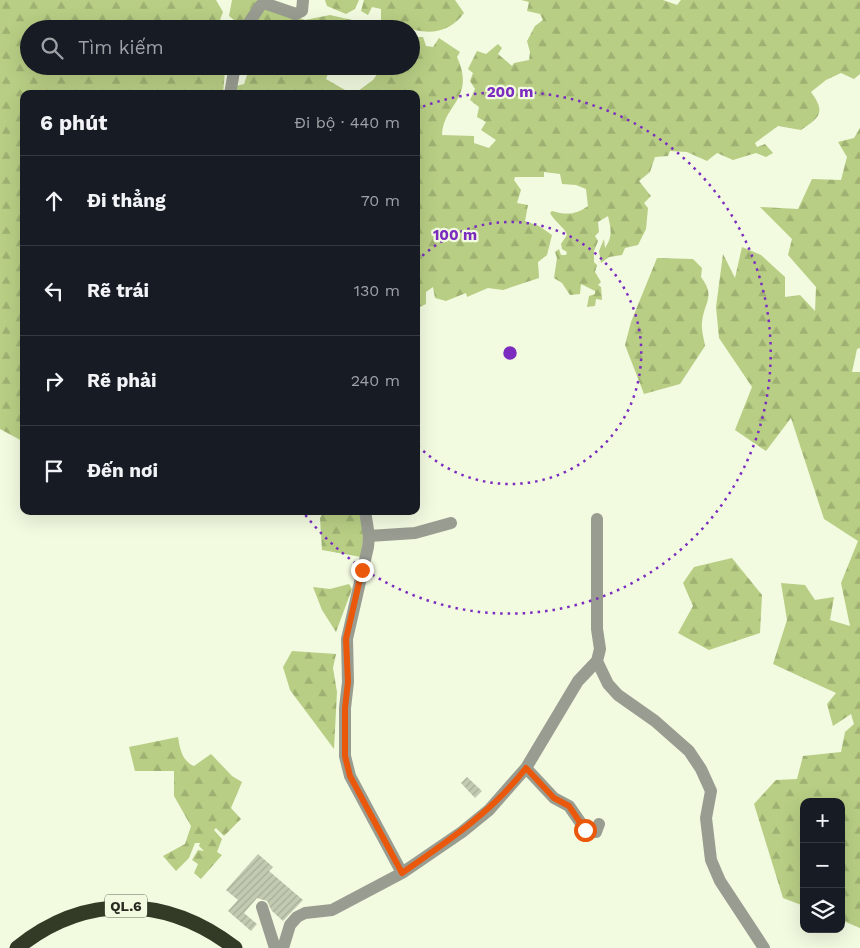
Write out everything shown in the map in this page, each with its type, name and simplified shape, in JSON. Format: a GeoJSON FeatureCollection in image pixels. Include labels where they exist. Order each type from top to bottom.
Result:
{"type":"FeatureCollection","features":[{"type":"Feature","properties":{"kind":"highway","name":"QL.6"},"geometry":{"type":"LineString","coordinates":[[17,948],[36,933],[68,917],[88,911],[125,906],[168,913],[220,937],[234,948]]}},
{"type":"Feature","properties":{"kind":"street"},"geometry":{"type":"LineString","coordinates":[[251,20],[264,3],[296,14],[302,11],[303,0]]}},
{"type":"Feature","properties":{"kind":"street"},"geometry":{"type":"LineString","coordinates":[[231,90],[233,75]]}},
{"type":"Feature","properties":{"kind":"street"},"geometry":{"type":"LineString","coordinates":[[366,515],[369,536],[346,639],[348,682],[345,708],[346,764],[350,776],[402,873]]}},
{"type":"Feature","properties":{"kind":"street"},"geometry":{"type":"LineString","coordinates":[[283,948],[290,925],[297,917],[332,910],[402,873],[477,820],[504,795],[526,768],[578,681],[597,661],[600,649],[597,629],[597,519]]}},
{"type":"Feature","properties":{"kind":"street"},"geometry":{"type":"LineString","coordinates":[[369,536],[415,533],[451,523]]}},
{"type":"Feature","properties":{"kind":"street"},"geometry":{"type":"LineString","coordinates":[[597,661],[608,684],[618,695],[655,721],[689,751],[701,768],[711,791],[706,818],[711,860],[720,881],[764,948]]}},
{"type":"Feature","properties":{"kind":"street"},"geometry":{"type":"LineString","coordinates":[[526,768],[554,798],[569,806],[587,832],[596,832],[599,824]]}},
{"type":"Feature","properties":{"kind":"street"},"geometry":{"type":"LineString","coordinates":[[262,908],[275,948]]}},
{"type":"Feature","properties":{"kind":"green space"},"geometry":{"type":"Polygon","coordinates":[[[0,0],[216,0],[223,12],[220,20],[20,20],[20,75],[225,75],[223,90],[20,90],[20,440],[0,429],[0,0]]]}},
{"type":"Feature","properties":{"kind":"green space"},"geometry":{"type":"Polygon","coordinates":[[[232,0],[263,0],[245,20],[234,20],[229,16],[232,0]]]}},
{"type":"Feature","properties":{"kind":"green space"},"geometry":{"type":"Polygon","coordinates":[[[325,0],[359,0],[355,9],[346,14],[327,6],[325,0]]]}},
{"type":"Feature","properties":{"kind":"green space"},"geometry":{"type":"Polygon","coordinates":[[[364,0],[455,0],[464,13],[460,19],[449,27],[430,32],[420,31],[420,20],[381,20],[381,9],[372,7],[368,15],[361,11],[364,0]]]}},
{"type":"Feature","properties":{"kind":"green space"},"geometry":{"type":"Polygon","coordinates":[[[521,0],[663,0],[677,5],[681,0],[860,0],[860,74],[854,79],[841,73],[826,80],[811,92],[816,99],[819,114],[813,122],[801,130],[778,126],[755,143],[757,147],[765,144],[773,153],[766,157],[756,153],[733,160],[717,153],[707,161],[687,152],[670,151],[668,156],[655,157],[650,172],[639,181],[651,196],[644,203],[648,208],[646,229],[638,245],[625,248],[622,255],[609,257],[601,263],[599,251],[604,239],[605,248],[608,244],[610,236],[608,216],[598,222],[599,232],[595,236],[598,241],[594,251],[594,262],[597,265],[595,272],[601,282],[598,285],[601,287],[602,300],[596,299],[595,306],[587,307],[589,296],[595,294],[595,291],[581,284],[580,294],[570,295],[562,283],[554,278],[557,258],[555,252],[559,249],[561,255],[566,255],[567,252],[562,249],[561,244],[567,235],[550,213],[552,211],[571,213],[584,209],[588,206],[586,189],[576,185],[562,184],[560,174],[544,172],[544,177],[515,177],[514,180],[521,190],[517,203],[528,205],[525,221],[539,226],[552,235],[547,255],[538,262],[539,278],[503,290],[488,288],[467,297],[466,293],[446,301],[435,298],[433,287],[426,292],[426,304],[420,307],[420,90],[359,90],[377,75],[420,75],[420,37],[423,37],[426,46],[433,47],[439,38],[460,52],[457,57],[462,71],[463,83],[461,92],[447,116],[442,135],[474,136],[474,143],[489,148],[496,140],[481,130],[486,122],[477,117],[479,107],[470,100],[475,89],[470,81],[473,73],[468,69],[477,51],[486,54],[498,44],[502,48],[498,54],[512,66],[514,63],[529,60],[530,52],[527,41],[535,26],[543,20],[540,14],[527,11],[529,2],[521,0]]]}},
{"type":"Feature","properties":{"kind":"green space"},"geometry":{"type":"Polygon","coordinates":[[[264,5],[305,20],[256,20],[264,5]]]}},
{"type":"Feature","properties":{"kind":"green space"},"geometry":{"type":"Polygon","coordinates":[[[330,15],[352,20],[305,20],[330,15]]]}},
{"type":"Feature","properties":{"kind":"green space"},"geometry":{"type":"Polygon","coordinates":[[[247,75],[328,75],[326,79],[345,90],[234,90],[236,86],[244,84],[247,75]]]}},
{"type":"Feature","properties":{"kind":"green space"},"geometry":{"type":"Polygon","coordinates":[[[860,128],[860,348],[857,349],[852,372],[860,372],[860,928],[845,922],[845,798],[800,798],[800,904],[783,898],[754,804],[776,780],[797,779],[803,756],[841,752],[845,732],[854,724],[851,714],[833,726],[827,704],[836,693],[773,664],[787,620],[781,583],[805,585],[815,600],[834,597],[830,620],[850,626],[841,583],[858,541],[824,519],[791,418],[766,451],[735,430],[752,387],[719,338],[716,307],[723,254],[735,278],[742,247],[761,255],[785,277],[785,297],[800,295],[815,311],[816,287],[788,255],[792,239],[760,207],[798,209],[812,179],[841,180],[847,157],[838,142],[854,138],[860,128]]]}},
{"type":"Feature","properties":{"kind":"green space"},"geometry":{"type":"Polygon","coordinates":[[[657,258],[693,259],[702,268],[701,277],[708,290],[708,299],[702,325],[705,346],[680,384],[644,394],[625,345],[631,322],[657,258]]]}},
{"type":"Feature","properties":{"kind":"green space"},"geometry":{"type":"Polygon","coordinates":[[[322,515],[361,515],[364,529],[361,557],[322,550],[320,518],[322,515]]]}},
{"type":"Feature","properties":{"kind":"green space"},"geometry":{"type":"Polygon","coordinates":[[[732,558],[762,595],[760,633],[709,650],[678,633],[693,606],[683,583],[694,567],[732,558]]]}},
{"type":"Feature","properties":{"kind":"green space"},"geometry":{"type":"Polygon","coordinates":[[[349,584],[352,589],[336,632],[322,610],[313,587],[330,589],[349,584]]]}},
{"type":"Feature","properties":{"kind":"green space"},"geometry":{"type":"Polygon","coordinates":[[[292,651],[336,654],[333,668],[337,692],[334,749],[290,690],[283,667],[292,651]]]}},
{"type":"Feature","properties":{"kind":"green space"},"geometry":{"type":"Polygon","coordinates":[[[178,737],[182,754],[190,764],[194,766],[211,754],[232,776],[242,782],[231,808],[241,819],[224,836],[216,828],[214,830],[222,839],[217,852],[222,855],[201,879],[194,873],[198,864],[192,860],[198,850],[204,851],[199,846],[200,843],[195,843],[189,858],[176,871],[163,856],[185,844],[191,826],[174,796],[174,771],[135,771],[129,747],[178,737]]]}},
{"type":"Feature","properties":{"kind":"building"},"geometry":{"type":"Polygon","coordinates":[[[467,777],[482,791],[475,798],[461,783],[467,777]]]}},
{"type":"Feature","properties":{"kind":"building"},"geometry":{"type":"Polygon","coordinates":[[[258,854],[273,867],[269,871],[303,900],[283,921],[272,911],[267,901],[257,898],[244,913],[257,924],[251,931],[228,911],[238,900],[226,890],[258,854]]]}},
{"type":"Feature","properties":{"kind":"route"},"geometry":{"type":"LineString","coordinates":[[362,570],[346,639],[348,689],[345,708],[346,764],[350,776],[402,873],[462,832],[489,810],[509,790],[526,768],[554,798],[571,808],[585,830]]}}]}
